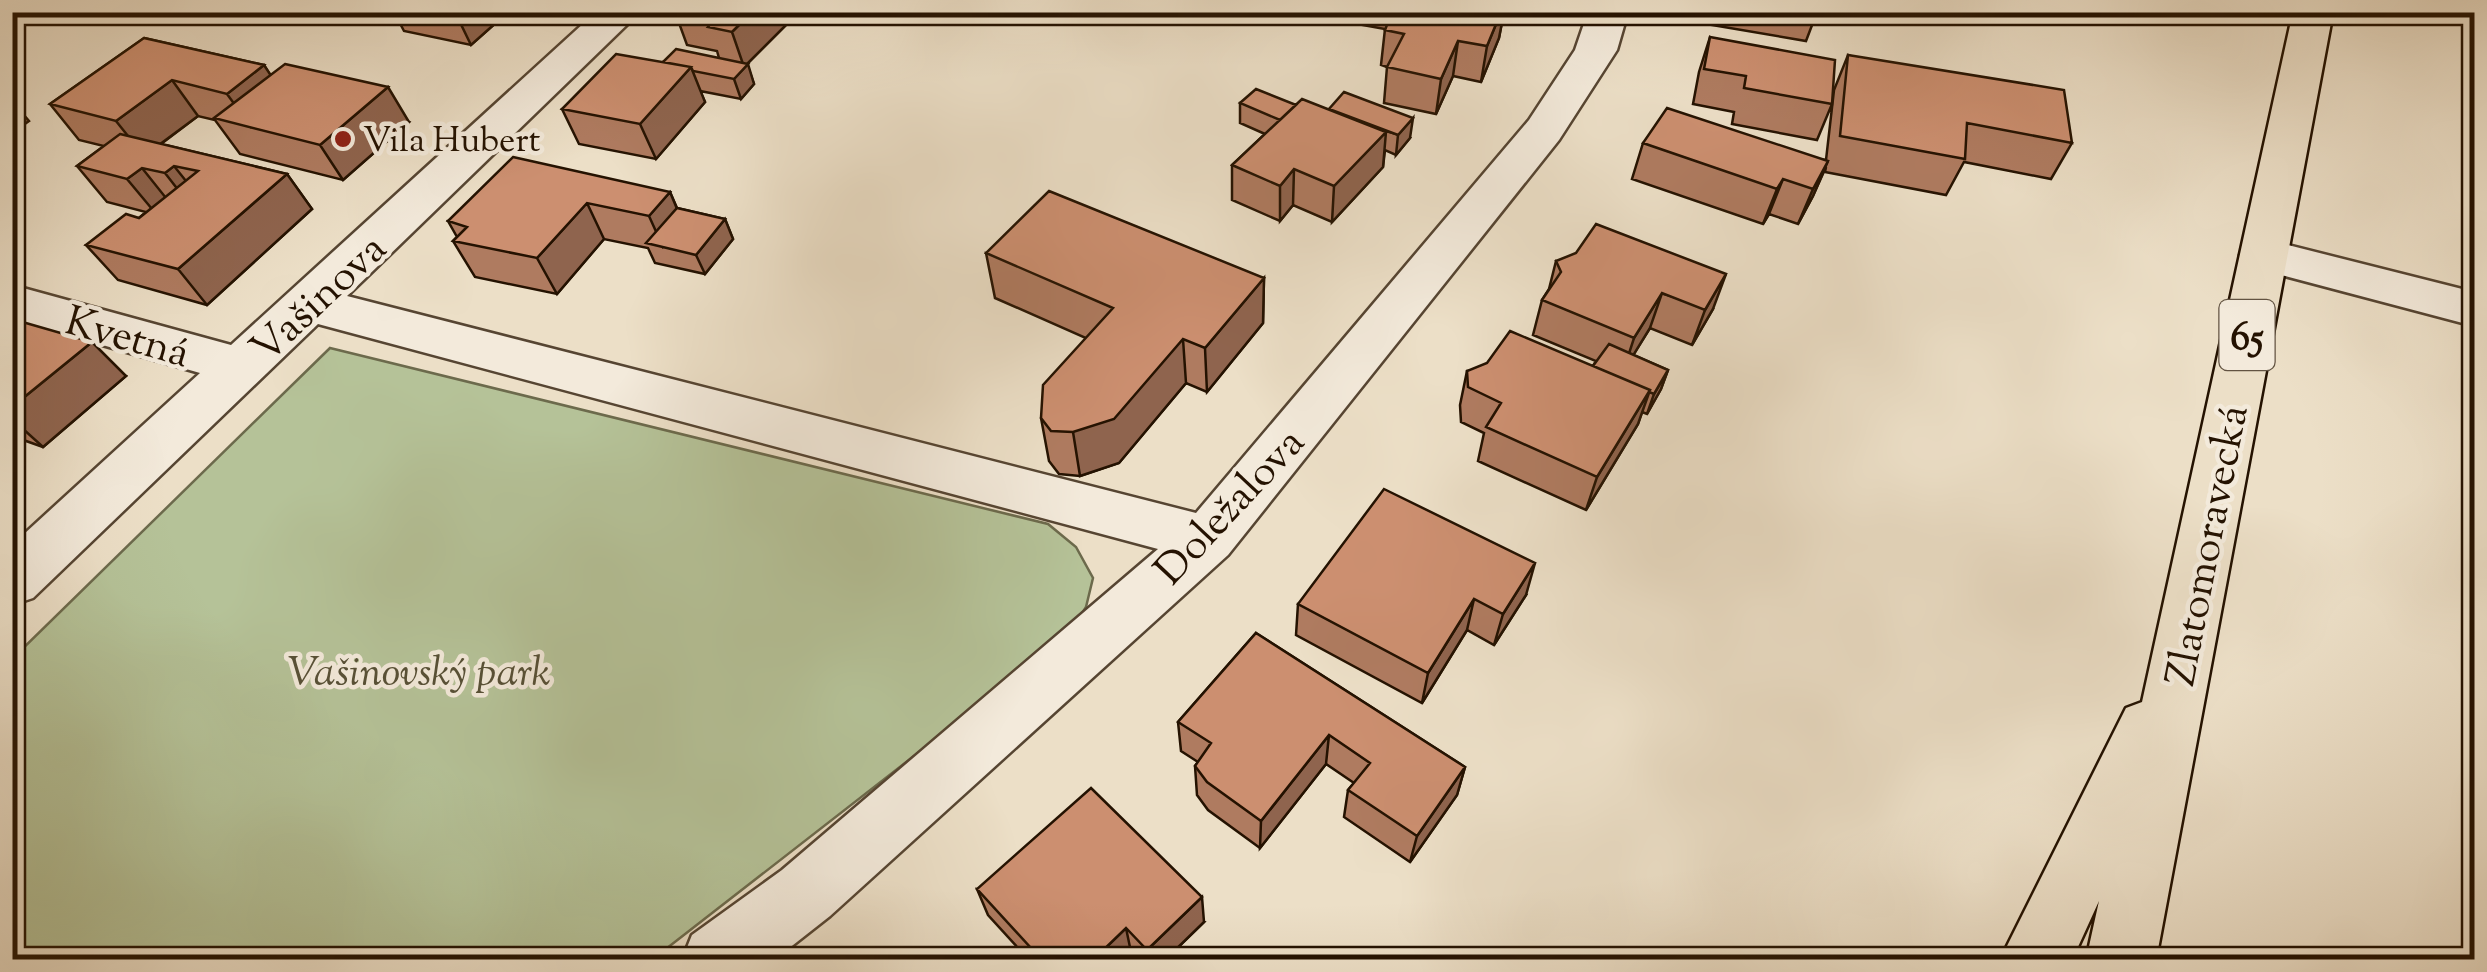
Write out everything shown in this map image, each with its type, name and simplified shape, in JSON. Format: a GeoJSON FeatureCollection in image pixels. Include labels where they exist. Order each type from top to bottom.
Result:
{"type":"FeatureCollection","features":[{"type":"Feature","properties":{"kind":"main road","name":"Zlatomoravecká"},"geometry":{"type":"LineString","coordinates":[[2121,960],[2313,12]]}},
{"type":"Feature","properties":{"kind":"main road","name":"65"},"geometry":{"type":"LineString","coordinates":[[2035,960],[2182,658]]}},
{"type":"Feature","properties":{"kind":"street","name":"Vašinova"},"geometry":{"type":"LineString","coordinates":[[12,581],[620,12]]}},
{"type":"Feature","properties":{"kind":"street","name":"Doležalova"},"geometry":{"type":"LineString","coordinates":[[717,960],[806,893],[1208,540],[1544,130],[1596,50],[1608,12]]}},
{"type":"Feature","properties":{"kind":"street"},"geometry":{"type":"LineString","coordinates":[[2264,256],[2474,309]]}},
{"type":"Feature","properties":{"kind":"street","name":"Kvetná"},"geometry":{"type":"LineString","coordinates":[[12,302],[243,367]]}},
{"type":"Feature","properties":{"kind":"street"},"geometry":{"type":"LineString","coordinates":[[310,304],[1208,540]]}},
{"type":"Feature","properties":{"kind":"green space","name":"Vašinovský park"},"geometry":{"type":"Polygon","coordinates":[[[330,348],[1048,524],[1076,547],[1093,578],[1086,607],[1067,637],[653,959],[13,960],[13,658],[330,348]]]}},
{"type":"Feature","properties":{"kind":"building"},"geometry":{"type":"Polygon","coordinates":[[[687,12],[752,12],[732,32],[708,27],[716,18],[687,12]]]}},
{"type":"Feature","properties":{"kind":"building"},"geometry":{"type":"Polygon","coordinates":[[[1392,12],[1501,12],[1487,46],[1458,41],[1441,79],[1387,67],[1404,34],[1385,30],[1392,12]]]}},
{"type":"Feature","properties":{"kind":"building"},"geometry":{"type":"Polygon","coordinates":[[[1710,37],[1835,60],[1832,104],[1744,88],[1746,76],[1704,69],[1710,37]]]}},
{"type":"Feature","properties":{"kind":"building"},"geometry":{"type":"Polygon","coordinates":[[[144,38],[264,65],[227,94],[172,80],[116,121],[50,104],[144,38]]]}},
{"type":"Feature","properties":{"kind":"building"},"geometry":{"type":"Polygon","coordinates":[[[676,49],[748,64],[734,79],[663,62],[676,49]]]}},
{"type":"Feature","properties":{"kind":"building"},"geometry":{"type":"Polygon","coordinates":[[[616,54],[691,67],[640,124],[562,109],[616,54]]]}},
{"type":"Feature","properties":{"kind":"building"},"geometry":{"type":"Polygon","coordinates":[[[1848,55],[2064,90],[2072,143],[1967,123],[1965,159],[1840,136],[1848,55]]]}},
{"type":"Feature","properties":{"kind":"building"},"geometry":{"type":"Polygon","coordinates":[[[285,64],[388,87],[320,145],[214,118],[285,64]]]}},
{"type":"Feature","properties":{"kind":"building"},"geometry":{"type":"Polygon","coordinates":[[[1256,89],[1296,105],[1280,120],[1240,103],[1256,89]]]}},
{"type":"Feature","properties":{"kind":"building"},"geometry":{"type":"Polygon","coordinates":[[[1344,92],[1413,118],[1398,135],[1329,109],[1344,92]]]}},
{"type":"Feature","properties":{"kind":"building"},"geometry":{"type":"Polygon","coordinates":[[[1302,99],[1386,132],[1334,186],[1294,169],[1280,186],[1232,165],[1302,99]]]}},
{"type":"Feature","properties":{"kind":"building"},"geometry":{"type":"Polygon","coordinates":[[[1667,108],[1828,161],[1813,189],[1783,179],[1777,189],[1643,143],[1667,108]]]}},
{"type":"Feature","properties":{"kind":"building"},"geometry":{"type":"Polygon","coordinates":[[[120,134],[287,174],[178,269],[86,245],[126,214],[139,218],[198,171],[174,166],[165,173],[142,168],[127,179],[77,166],[120,134]]]}},
{"type":"Feature","properties":{"kind":"building"},"geometry":{"type":"Polygon","coordinates":[[[513,157],[670,192],[649,216],[587,203],[537,258],[453,241],[467,227],[448,221],[513,157]]]}},
{"type":"Feature","properties":{"kind":"building"},"geometry":{"type":"Polygon","coordinates":[[[1049,191],[1264,278],[1205,348],[1183,339],[1114,419],[1073,432],[1051,431],[1041,418],[1043,385],[1113,308],[986,253],[1049,191]]]}},
{"type":"Feature","properties":{"kind":"building"},"geometry":{"type":"Polygon","coordinates":[[[677,208],[725,219],[696,255],[646,243],[677,208]]]}},
{"type":"Feature","properties":{"kind":"building"},"geometry":{"type":"Polygon","coordinates":[[[1596,224],[1726,274],[1705,310],[1662,293],[1634,338],[1542,300],[1561,272],[1556,261],[1576,253],[1596,224]]]}},
{"type":"Feature","properties":{"kind":"building"},"geometry":{"type":"Polygon","coordinates":[[[12,319],[92,342],[12,407],[12,319]]]}},
{"type":"Feature","properties":{"kind":"building"},"geometry":{"type":"Polygon","coordinates":[[[1510,331],[1650,390],[1597,477],[1486,427],[1501,403],[1468,387],[1467,371],[1487,363],[1510,331]]]}},
{"type":"Feature","properties":{"kind":"building"},"geometry":{"type":"Polygon","coordinates":[[[1609,344],[1668,370],[1654,394],[1593,366],[1609,344]]]}},
{"type":"Feature","properties":{"kind":"building"},"geometry":{"type":"Polygon","coordinates":[[[1384,489],[1535,563],[1503,614],[1474,599],[1428,673],[1298,604],[1384,489]]]}},
{"type":"Feature","properties":{"kind":"building"},"geometry":{"type":"Polygon","coordinates":[[[1256,633],[1465,767],[1417,836],[1348,790],[1370,763],[1329,735],[1261,821],[1207,782],[1195,766],[1211,743],[1178,722],[1256,633]]]}},
{"type":"Feature","properties":{"kind":"building"},"geometry":{"type":"Polygon","coordinates":[[[1091,788],[1202,897],[1147,950],[1126,928],[1093,960],[1042,960],[977,889],[1091,788]]]}},
{"type":"Feature","properties":{"kind":"place","name":"Vila Hubert"},"geometry":{"type":"Point","coordinates":[343,139]}}]}
